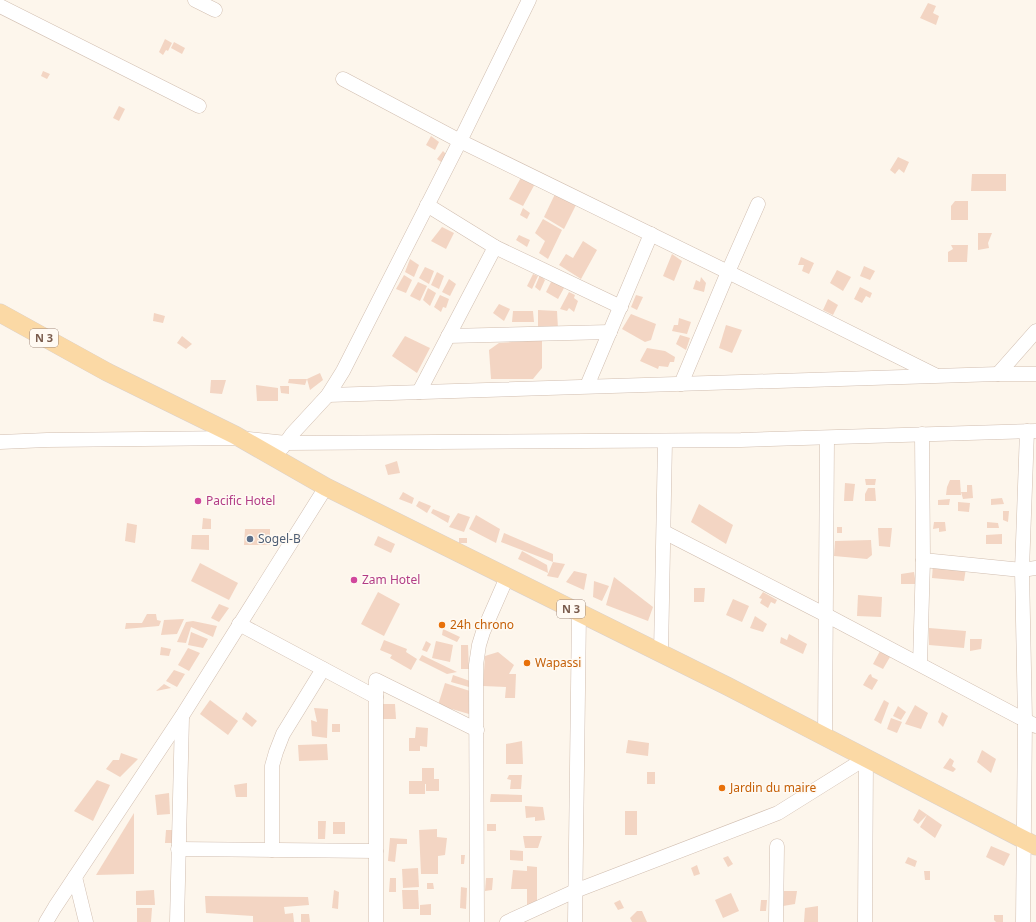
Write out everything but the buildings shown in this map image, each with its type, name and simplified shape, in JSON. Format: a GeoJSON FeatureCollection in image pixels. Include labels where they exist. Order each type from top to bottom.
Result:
{"type":"FeatureCollection","features":[{"type":"Feature","properties":{"kind":"main road","name":"N 3"},"geometry":{"type":"LineString","coordinates":[[0,314],[107,372],[239,438],[326,487],[727,686],[1030,843]]}},
{"type":"Feature","properties":{"kind":"street"},"geometry":{"type":"LineString","coordinates":[[195,0],[215,10]]}},
{"type":"Feature","properties":{"kind":"street"},"geometry":{"type":"LineString","coordinates":[[274,457],[292,434],[328,395],[344,371],[529,0]]}},
{"type":"Feature","properties":{"kind":"street"},"geometry":{"type":"LineString","coordinates":[[0,6],[199,106]]}},
{"type":"Feature","properties":{"kind":"street"},"geometry":{"type":"LineString","coordinates":[[343,79],[460,141],[938,376]]}},
{"type":"Feature","properties":{"kind":"street"},"geometry":{"type":"LineString","coordinates":[[681,384],[758,204]]}},
{"type":"Feature","properties":{"kind":"street"},"geometry":{"type":"LineString","coordinates":[[427,205],[495,247],[621,307]]}},
{"type":"Feature","properties":{"kind":"street"},"geometry":{"type":"LineString","coordinates":[[587,386],[651,234]]}},
{"type":"Feature","properties":{"kind":"street"},"geometry":{"type":"LineString","coordinates":[[419,392],[495,247]]}},
{"type":"Feature","properties":{"kind":"street"},"geometry":{"type":"LineString","coordinates":[[998,374],[1036,331]]}},
{"type":"Feature","properties":{"kind":"street"},"geometry":{"type":"LineString","coordinates":[[448,336],[610,332]]}},
{"type":"Feature","properties":{"kind":"street"},"geometry":{"type":"LineString","coordinates":[[328,395],[587,386],[1036,374]]}},
{"type":"Feature","properties":{"kind":"street"},"geometry":{"type":"LineString","coordinates":[[0,442],[47,440],[239,438],[286,443],[665,441],[827,438],[1032,431],[1022,570],[1030,723],[1030,843],[1023,922]]}},
{"type":"Feature","properties":{"kind":"street"},"geometry":{"type":"LineString","coordinates":[[920,664],[923,560],[922,434]]}},
{"type":"Feature","properties":{"kind":"street"},"geometry":{"type":"LineString","coordinates":[[825,737],[827,438]]}},
{"type":"Feature","properties":{"kind":"street"},"geometry":{"type":"LineString","coordinates":[[661,654],[665,441]]}},
{"type":"Feature","properties":{"kind":"street"},"geometry":{"type":"LineString","coordinates":[[46,922],[182,716],[326,487]]}},
{"type":"Feature","properties":{"kind":"street"},"geometry":{"type":"LineString","coordinates":[[664,532],[920,664],[1030,723]]}},
{"type":"Feature","properties":{"kind":"street"},"geometry":{"type":"LineString","coordinates":[[923,560],[1022,570],[1036,568]]}},
{"type":"Feature","properties":{"kind":"street"},"geometry":{"type":"LineString","coordinates":[[477,922],[476,665],[479,645],[483,632],[507,577]]}},
{"type":"Feature","properties":{"kind":"street"},"geometry":{"type":"LineString","coordinates":[[575,922],[579,613]]}},
{"type":"Feature","properties":{"kind":"street"},"geometry":{"type":"LineString","coordinates":[[239,624],[376,697]]}},
{"type":"Feature","properties":{"kind":"street"},"geometry":{"type":"LineString","coordinates":[[272,850],[272,766],[283,734],[323,669]]}},
{"type":"Feature","properties":{"kind":"street"},"geometry":{"type":"LineString","coordinates":[[376,922],[376,680],[477,730]]}},
{"type":"Feature","properties":{"kind":"street"},"geometry":{"type":"LineString","coordinates":[[177,922],[182,716]]}},
{"type":"Feature","properties":{"kind":"street"},"geometry":{"type":"LineString","coordinates":[[507,922],[575,891],[778,813],[866,758]]}},
{"type":"Feature","properties":{"kind":"street"},"geometry":{"type":"LineString","coordinates":[[864,922],[866,758]]}},
{"type":"Feature","properties":{"kind":"street"},"geometry":{"type":"LineString","coordinates":[[776,922],[777,846]]}},
{"type":"Feature","properties":{"kind":"street"},"geometry":{"type":"LineString","coordinates":[[178,849],[376,852]]}},
{"type":"Feature","properties":{"kind":"street"},"geometry":{"type":"LineString","coordinates":[[75,877],[86,922]]}},
{"type":"Feature","properties":{"kind":"place","name":"Pacific Hotel"},"geometry":{"type":"Point","coordinates":[198,501]}},
{"type":"Feature","properties":{"kind":"place","name":"Sogel-B"},"geometry":{"type":"Point","coordinates":[250,539]}},
{"type":"Feature","properties":{"kind":"place","name":"Zam Hotel"},"geometry":{"type":"Point","coordinates":[354,580]}},
{"type":"Feature","properties":{"kind":"place","name":"24h chrono"},"geometry":{"type":"Point","coordinates":[442,625]}},
{"type":"Feature","properties":{"kind":"place","name":"Wapassi"},"geometry":{"type":"Point","coordinates":[527,663]}},
{"type":"Feature","properties":{"kind":"place","name":"Jardin du maire"},"geometry":{"type":"Point","coordinates":[722,788]}}]}
